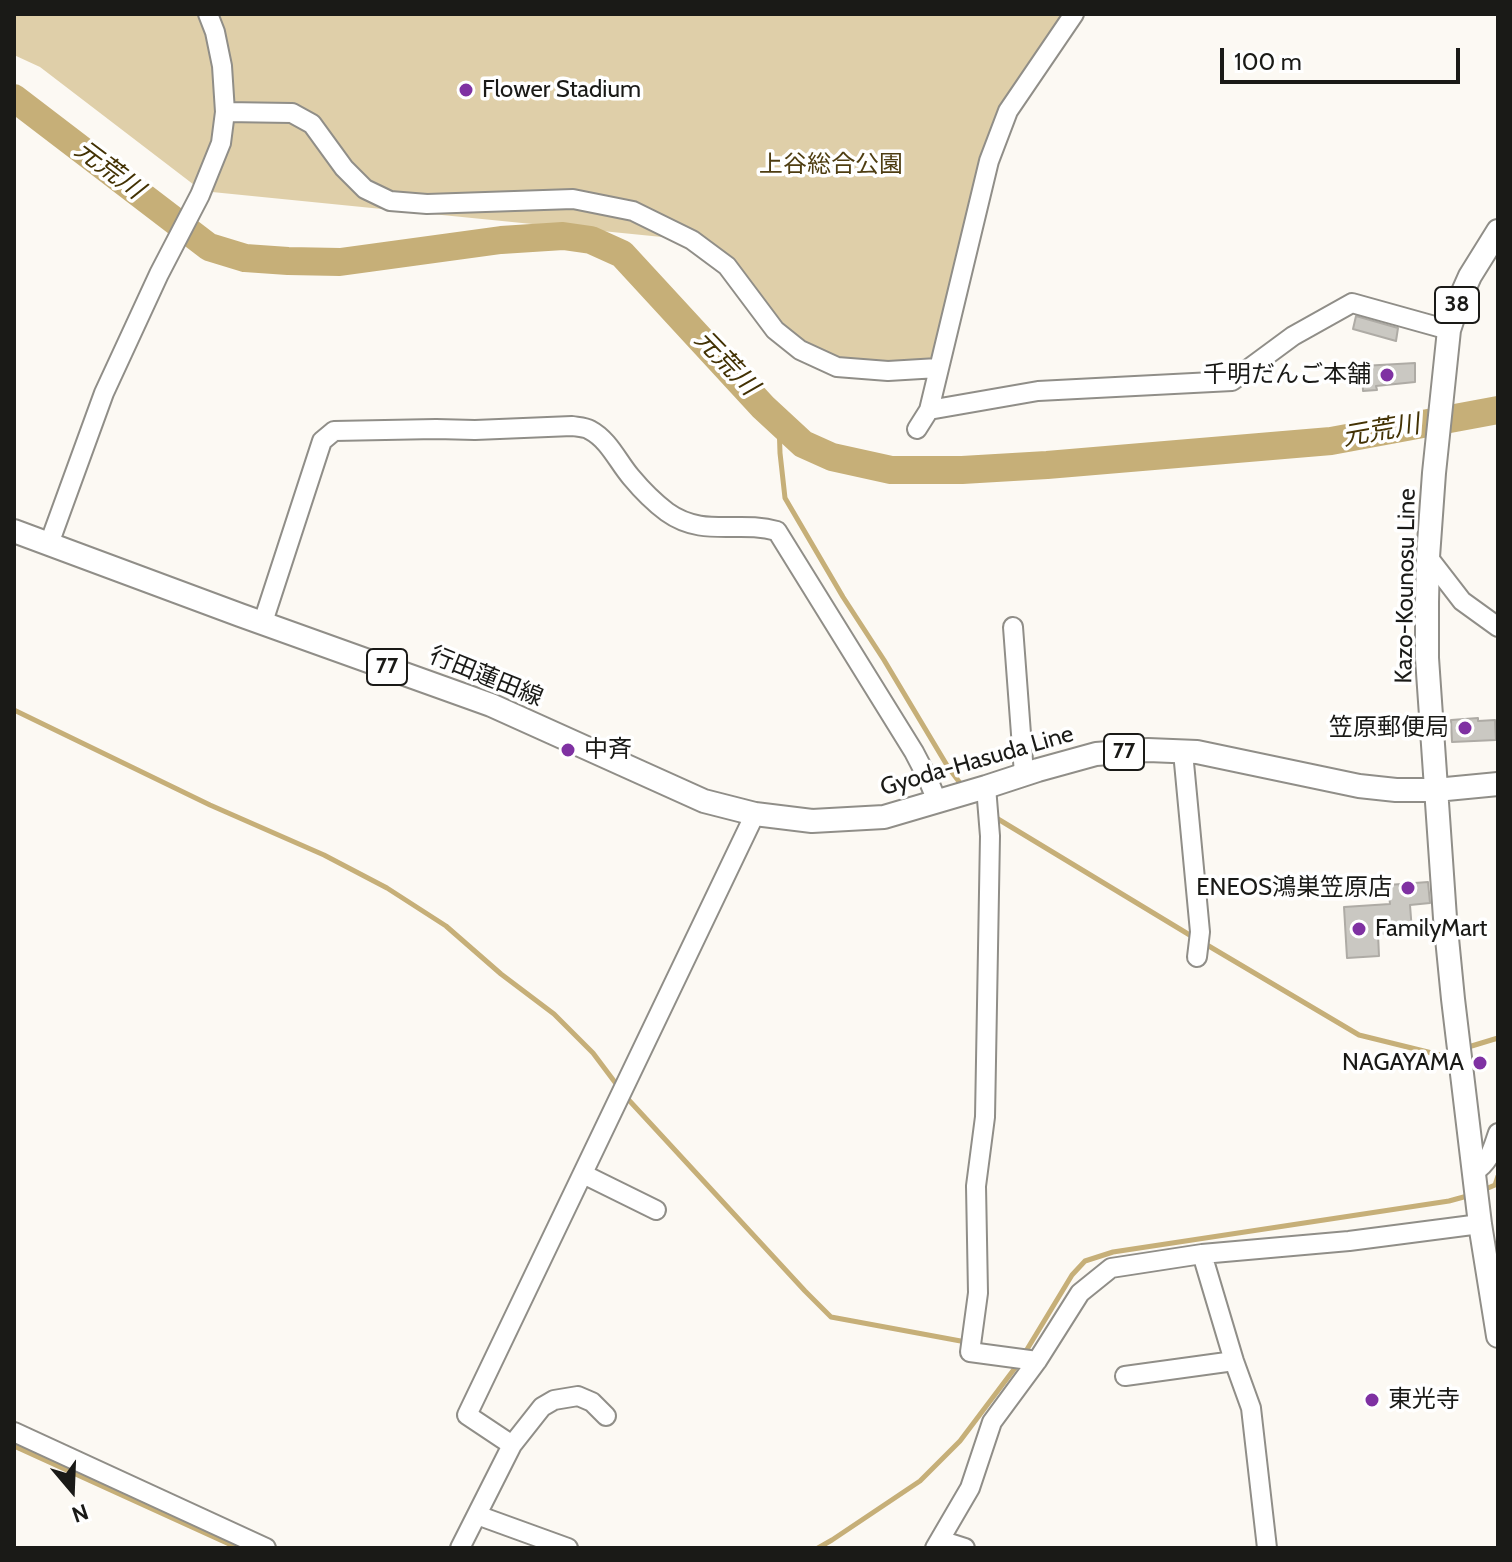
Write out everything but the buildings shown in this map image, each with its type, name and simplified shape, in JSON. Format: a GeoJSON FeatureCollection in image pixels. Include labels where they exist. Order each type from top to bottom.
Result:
{"type":"FeatureCollection","features":[{"type":"Feature","properties":{"kind":"main road","name":"Kazo-Kounosu Line"},"geometry":{"type":"LineString","coordinates":[[1498,231],[1470,276],[1449,330],[1428,557],[1427,658],[1453,999],[1480,1224],[1498,1330]]}},
{"type":"Feature","properties":{"kind":"main road","name":"行田蓮田線"},"geometry":{"type":"LineString","coordinates":[[14,531],[491,705],[704,801],[755,814]]}},
{"type":"Feature","properties":{"kind":"main road","name":"Gyoda-Hasuda Line"},"geometry":{"type":"LineString","coordinates":[[755,814],[812,821],[884,817],[1096,754],[1148,750],[1197,752],[1359,786],[1396,790],[1498,784]]}},
{"type":"Feature","properties":{"kind":"street"},"geometry":{"type":"LineString","coordinates":[[49,544],[104,393],[200,195],[221,143],[225,112],[222,66],[208,14]]}},
{"type":"Feature","properties":{"kind":"street"},"geometry":{"type":"LineString","coordinates":[[917,429],[929,410],[989,161],[1008,111],[1074,14]]}},
{"type":"Feature","properties":{"kind":"street"},"geometry":{"type":"LineString","coordinates":[[225,112],[292,113],[312,124],[344,168],[365,189],[390,201],[427,204],[573,199],[633,211],[692,240],[727,266],[775,330],[800,350],[837,367],[888,371],[938,368]]}},
{"type":"Feature","properties":{"kind":"street"},"geometry":{"type":"LineString","coordinates":[[929,410],[1038,391],[1232,381],[1293,336],[1352,303],[1449,330]]}},
{"type":"Feature","properties":{"kind":"street"},"geometry":{"type":"LineString","coordinates":[[263,622],[322,441],[334,431],[588,428],[602,438],[631,477],[666,512],[690,525],[764,527],[777,531],[914,752],[937,801]]}},
{"type":"Feature","properties":{"kind":"street"},"geometry":{"type":"LineString","coordinates":[[1428,557],[1462,601],[1498,627]]}},
{"type":"Feature","properties":{"kind":"street"},"geometry":{"type":"LineString","coordinates":[[1013,627],[1024,774]]}},
{"type":"Feature","properties":{"kind":"street"},"geometry":{"type":"LineString","coordinates":[[1183,752],[1200,932],[1197,957]]}},
{"type":"Feature","properties":{"kind":"street"},"geometry":{"type":"LineString","coordinates":[[986,787],[990,836],[985,1117],[976,1186],[978,1293],[970,1352],[1037,1361]]}},
{"type":"Feature","properties":{"kind":"street"},"geometry":{"type":"LineString","coordinates":[[512,1445],[467,1415],[755,814]]}},
{"type":"Feature","properties":{"kind":"street"},"geometry":{"type":"LineString","coordinates":[[1474,1172],[1488,1160],[1498,1133]]}},
{"type":"Feature","properties":{"kind":"street"},"geometry":{"type":"LineString","coordinates":[[583,1174],[656,1210]]}},
{"type":"Feature","properties":{"kind":"street"},"geometry":{"type":"LineString","coordinates":[[965,1548],[937,1544],[970,1488],[992,1422],[1037,1361],[1080,1293],[1111,1268],[1202,1254],[1349,1241],[1480,1224]]}},
{"type":"Feature","properties":{"kind":"street"},"geometry":{"type":"LineString","coordinates":[[1202,1254],[1251,1408],[1267,1548]]}},
{"type":"Feature","properties":{"kind":"street"},"geometry":{"type":"LineString","coordinates":[[1125,1376],[1234,1361]]}},
{"type":"Feature","properties":{"kind":"street"},"geometry":{"type":"LineString","coordinates":[[460,1548],[512,1445],[542,1407],[554,1400],[578,1396],[592,1402],[606,1416]]}},
{"type":"Feature","properties":{"kind":"street"},"geometry":{"type":"LineString","coordinates":[[14,1432],[266,1548]]}},
{"type":"Feature","properties":{"kind":"street"},"geometry":{"type":"LineString","coordinates":[[477,1515],[538,1543],[568,1548]]}},
{"type":"Feature","properties":{"kind":"green space","name":"上谷総合公園"},"geometry":{"type":"Polygon","coordinates":[[[14,14],[1074,14],[989,161],[938,368],[837,367],[800,350],[692,240],[202,191],[40,67],[14,55],[14,14]]]}},
{"type":"Feature","properties":{"kind":"waterway","name":"元荒川"},"geometry":{"type":"LineString","coordinates":[[14,98],[209,247],[245,258],[340,262],[501,240],[563,236],[591,240],[622,254],[763,407],[803,444],[832,457],[891,470],[1047,465],[1331,441],[1498,410]]}},
{"type":"Feature","properties":{"kind":"waterway"},"geometry":{"type":"LineString","coordinates":[[779,422],[785,498],[843,597],[963,787]]}},
{"type":"Feature","properties":{"kind":"waterway"},"geometry":{"type":"LineString","coordinates":[[14,710],[210,805],[324,855],[387,888],[446,926],[501,974],[554,1014],[593,1053],[620,1089]]}},
{"type":"Feature","properties":{"kind":"waterway"},"geometry":{"type":"LineString","coordinates":[[993,816],[1193,937]]}},
{"type":"Feature","properties":{"kind":"waterway"},"geometry":{"type":"LineString","coordinates":[[1202,942],[1359,1035],[1440,1055],[1455,1051]]}},
{"type":"Feature","properties":{"kind":"waterway"},"geometry":{"type":"LineString","coordinates":[[1465,1048],[1498,1038]]}},
{"type":"Feature","properties":{"kind":"waterway"},"geometry":{"type":"LineString","coordinates":[[626,1097],[831,1317],[966,1342]]}},
{"type":"Feature","properties":{"kind":"waterway"},"geometry":{"type":"LineString","coordinates":[[1481,1191],[1495,1185],[1498,1176]]}},
{"type":"Feature","properties":{"kind":"waterway"},"geometry":{"type":"LineString","coordinates":[[1023,1356],[1072,1275],[1085,1261],[1113,1252],[1449,1201],[1471,1195]]}},
{"type":"Feature","properties":{"kind":"waterway"},"geometry":{"type":"LineString","coordinates":[[818,1548],[920,1481],[960,1441],[1018,1364]]}},
{"type":"Feature","properties":{"kind":"waterway"},"geometry":{"type":"LineString","coordinates":[[14,1446],[238,1548]]}},
{"type":"Feature","properties":{"kind":"place","name":"Flower Stadium"},"geometry":{"type":"Point","coordinates":[466,90]}},
{"type":"Feature","properties":{"kind":"place","name":"千明だんご本舗"},"geometry":{"type":"Point","coordinates":[1387,375]}},
{"type":"Feature","properties":{"kind":"place","name":"笠原郵便局"},"geometry":{"type":"Point","coordinates":[1465,728]}},
{"type":"Feature","properties":{"kind":"place","name":"中斉"},"geometry":{"type":"Point","coordinates":[568,750]}},
{"type":"Feature","properties":{"kind":"place","name":"ENEOS鴻巣笠原店"},"geometry":{"type":"Point","coordinates":[1408,888]}},
{"type":"Feature","properties":{"kind":"place","name":"FamilyMart"},"geometry":{"type":"Point","coordinates":[1359,929]}},
{"type":"Feature","properties":{"kind":"place","name":"NAGAYAMA"},"geometry":{"type":"Point","coordinates":[1480,1063]}},
{"type":"Feature","properties":{"kind":"place","name":"東光寺"},"geometry":{"type":"Point","coordinates":[1372,1400]}}]}
